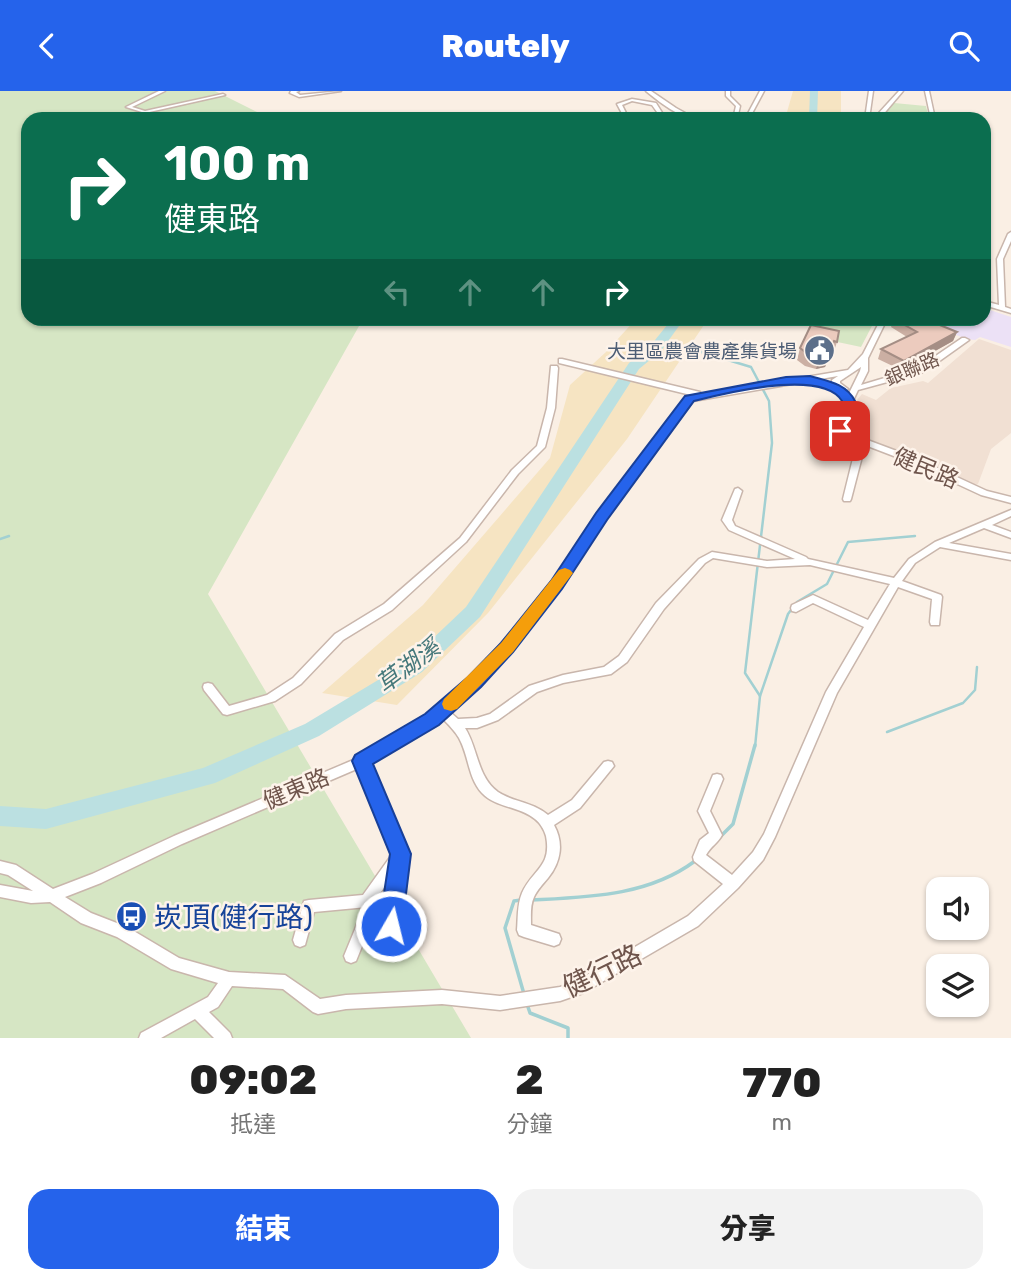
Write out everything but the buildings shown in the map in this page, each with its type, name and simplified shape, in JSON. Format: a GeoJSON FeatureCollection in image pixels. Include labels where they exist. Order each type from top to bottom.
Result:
{"type":"FeatureCollection","features":[{"type":"Feature","properties":{"kind":"street"},"geometry":{"type":"LineString","coordinates":[[163,91],[128,107],[145,112],[223,95]]}},
{"type":"Feature","properties":{"kind":"street"},"geometry":{"type":"LineString","coordinates":[[297,91],[292,92],[299,96],[339,91]]}},
{"type":"Feature","properties":{"kind":"street"},"geometry":{"type":"LineString","coordinates":[[648,91],[682,112]]}},
{"type":"Feature","properties":{"kind":"street"},"geometry":{"type":"LineString","coordinates":[[728,91],[728,96],[738,106],[737,112]]}},
{"type":"Feature","properties":{"kind":"street"},"geometry":{"type":"LineString","coordinates":[[751,112],[762,91]]}},
{"type":"Feature","properties":{"kind":"street"},"geometry":{"type":"LineString","coordinates":[[868,112],[871,91]]}},
{"type":"Feature","properties":{"kind":"street"},"geometry":{"type":"LineString","coordinates":[[883,112],[901,91]]}},
{"type":"Feature","properties":{"kind":"street"},"geometry":{"type":"LineString","coordinates":[[927,91],[932,112]]}},
{"type":"Feature","properties":{"kind":"street"},"geometry":{"type":"LineString","coordinates":[[623,112],[619,104],[632,100],[654,104],[659,112]]}},
{"type":"Feature","properties":{"kind":"street"},"geometry":{"type":"LineString","coordinates":[[1002,308],[1000,259],[1011,234]]}},
{"type":"Feature","properties":{"kind":"street"},"geometry":{"type":"LineString","coordinates":[[991,305],[1011,311]]}},
{"type":"Feature","properties":{"kind":"street","name":"健東路"},"geometry":{"type":"LineString","coordinates":[[849,389],[864,371],[865,359],[881,326]]}},
{"type":"Feature","properties":{"kind":"street","name":"銀聯路"},"geometry":{"type":"LineString","coordinates":[[849,389],[921,370],[965,340]]}},
{"type":"Feature","properties":{"kind":"street","name":"健東路"},"geometry":{"type":"LineString","coordinates":[[849,389],[835,382],[865,359]]}},
{"type":"Feature","properties":{"kind":"street"},"geometry":{"type":"LineString","coordinates":[[208,687],[227,711],[271,698],[297,681],[339,637],[388,607],[463,540],[515,473],[541,447],[558,365],[702,395]]}},
{"type":"Feature","properties":{"kind":"street","name":"健東路"},"geometry":{"type":"LineString","coordinates":[[51,896],[96,879],[178,840],[362,761],[407,737],[442,712],[507,647],[562,577],[601,517],[690,399],[849,372]]}},
{"type":"Feature","properties":{"kind":"street","name":"健東路"},"geometry":{"type":"LineString","coordinates":[[810,380],[849,389]]}},
{"type":"Feature","properties":{"kind":"street","name":"健民路"},"geometry":{"type":"LineString","coordinates":[[849,389],[839,429],[842,433],[915,461],[984,493],[1011,500]]}},
{"type":"Feature","properties":{"kind":"street"},"geometry":{"type":"LineString","coordinates":[[847,499],[861,442]]}},
{"type":"Feature","properties":{"kind":"street"},"geometry":{"type":"LineString","coordinates":[[738,491],[727,520],[732,528],[810,562],[896,582],[937,597],[935,622]]}},
{"type":"Feature","properties":{"kind":"street","name":"健行路"},"geometry":{"type":"LineString","coordinates":[[0,867],[11,869],[86,918],[122,932],[176,964],[229,979],[285,982],[318,1007],[346,1002],[442,997],[500,1003],[539,998],[578,988],[693,921],[733,884],[758,856],[769,837],[832,692],[896,582],[912,561],[938,544],[984,525],[1007,519]]}},
{"type":"Feature","properties":{"kind":"street"},"geometry":{"type":"LineString","coordinates":[[984,525],[1011,535]]}},
{"type":"Feature","properties":{"kind":"street"},"geometry":{"type":"LineString","coordinates":[[938,544],[1011,557]]}},
{"type":"Feature","properties":{"kind":"street"},"geometry":{"type":"LineString","coordinates":[[456,724],[477,723],[494,717],[533,689],[563,679],[607,671],[623,659],[660,606],[702,561],[712,555],[767,564],[810,562]]}},
{"type":"Feature","properties":{"kind":"street"},"geometry":{"type":"LineString","coordinates":[[796,608],[813,599],[871,626]]}},
{"type":"Feature","properties":{"kind":"street"},"geometry":{"type":"LineString","coordinates":[[442,712],[456,724],[468,745],[472,767],[487,791],[538,813],[553,833],[554,855],[540,881],[527,897],[524,930],[554,939]]}},
{"type":"Feature","properties":{"kind":"street"},"geometry":{"type":"LineString","coordinates":[[351,956],[365,922],[391,926],[400,854],[362,761]]}},
{"type":"Feature","properties":{"kind":"street"},"geometry":{"type":"LineString","coordinates":[[546,823],[576,804],[608,766]]}},
{"type":"Feature","properties":{"kind":"street"},"geometry":{"type":"LineString","coordinates":[[717,779],[704,811],[716,835],[705,844],[699,857],[733,884]]}},
{"type":"Feature","properties":{"kind":"street"},"geometry":{"type":"LineString","coordinates":[[300,940],[309,906],[367,901],[400,854]]}},
{"type":"Feature","properties":{"kind":"street","name":"健行路"},"geometry":{"type":"LineString","coordinates":[[0,891],[31,897],[51,896]]}},
{"type":"Feature","properties":{"kind":"street"},"geometry":{"type":"LineString","coordinates":[[146,1038],[213,1002],[229,979]]}},
{"type":"Feature","properties":{"kind":"street"},"geometry":{"type":"LineString","coordinates":[[198,1012],[225,1038]]}},
{"type":"Feature","properties":{"kind":"shaded area"},"geometry":{"type":"Polygon","coordinates":[[[991,310],[1011,317],[1011,347],[980,337],[975,340],[935,326],[991,326],[991,310]]]}},
{"type":"Feature","properties":{"kind":"shaded area"},"geometry":{"type":"Polygon","coordinates":[[[979,339],[1011,350],[1011,433],[991,449],[978,484],[971,486],[854,434],[848,411],[862,394],[876,400],[891,388],[923,381],[928,383],[979,339]]]}},
{"type":"Feature","properties":{"kind":"green space"},"geometry":{"type":"Polygon","coordinates":[[[0,91],[215,91],[257,112],[21,112],[21,326],[359,326],[208,594],[471,1038],[0,1038],[0,91]]]}},
{"type":"Feature","properties":{"kind":"green space"},"geometry":{"type":"Polygon","coordinates":[[[894,103],[926,106],[927,112],[886,112],[894,103]]]}},
{"type":"Feature","properties":{"kind":"green space"},"geometry":{"type":"Polygon","coordinates":[[[818,326],[872,326],[861,347],[814,337],[818,326]]]}},
{"type":"Feature","properties":{"kind":"sand"},"geometry":{"type":"Polygon","coordinates":[[[793,91],[841,91],[841,112],[787,112],[793,91]]]}},
{"type":"Feature","properties":{"kind":"sand"},"geometry":{"type":"Polygon","coordinates":[[[630,326],[703,326],[627,439],[488,613],[397,705],[322,693],[423,605],[550,458],[570,385],[630,326]]]}},
{"type":"Feature","properties":{"kind":"waterway","name":"草湖溪"},"geometry":{"type":"LineString","coordinates":[[813,112],[814,91]]}},
{"type":"Feature","properties":{"kind":"waterway","name":"草湖溪"},"geometry":{"type":"LineString","coordinates":[[0,816],[46,819],[207,776],[312,730],[415,667],[473,612],[634,366],[656,348],[673,326]]}},
{"type":"Feature","properties":{"kind":"waterway"},"geometry":{"type":"LineString","coordinates":[[662,340],[751,367],[769,401],[772,443],[745,673],[760,696]]}},
{"type":"Feature","properties":{"kind":"waterway"},"geometry":{"type":"LineString","coordinates":[[0,539],[9,536]]}},
{"type":"Feature","properties":{"kind":"waterway"},"geometry":{"type":"LineString","coordinates":[[760,696],[788,614],[797,602],[827,584],[848,542],[915,536]]}},
{"type":"Feature","properties":{"kind":"waterway"},"geometry":{"type":"LineString","coordinates":[[887,732],[963,703],[975,690],[977,667]]}},
{"type":"Feature","properties":{"kind":"waterway"},"geometry":{"type":"LineString","coordinates":[[755,747],[760,696]]}},
{"type":"Feature","properties":{"kind":"waterway"},"geometry":{"type":"LineString","coordinates":[[720,837],[733,824],[755,745]]}},
{"type":"Feature","properties":{"kind":"waterway"},"geometry":{"type":"LineString","coordinates":[[532,900],[596,896],[638,888],[677,873],[695,861]]}},
{"type":"Feature","properties":{"kind":"waterway"},"geometry":{"type":"LineString","coordinates":[[521,900],[514,901],[505,928],[524,994]]}},
{"type":"Feature","properties":{"kind":"waterway"},"geometry":{"type":"LineString","coordinates":[[527,1004],[530,1013],[568,1028],[568,1038]]}},
{"type":"Feature","properties":{"kind":"slow traffic"},"geometry":{"type":"LineString","coordinates":[[451,704],[507,647],[565,573]]}},
{"type":"Feature","properties":{"kind":"place","name":"大里區農會農產集貨場"},"geometry":{"type":"Point","coordinates":[820,351]}},
{"type":"Feature","properties":{"kind":"place","name":"崁頂(健行路)"},"geometry":{"type":"Point","coordinates":[131,917]}},
{"type":"Feature","properties":{"kind":"route"},"geometry":{"type":"LineString","coordinates":[[391,926],[400,854],[362,761],[432,720],[507,647],[557,585],[601,517],[681,408],[690,399],[702,395],[786,381],[810,380],[835,387],[846,395],[848,401],[839,422],[840,431]]}}]}
